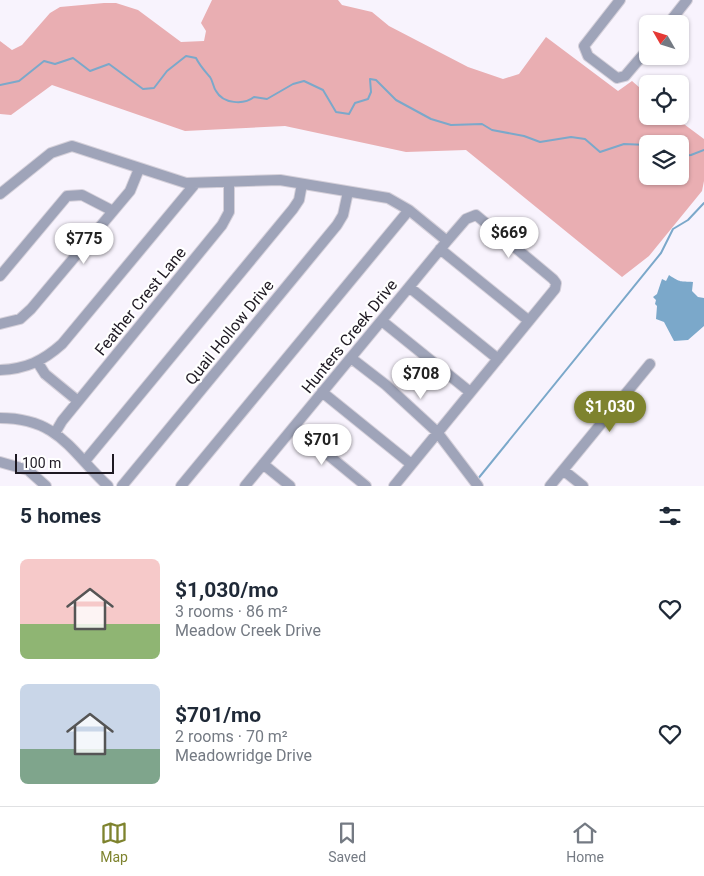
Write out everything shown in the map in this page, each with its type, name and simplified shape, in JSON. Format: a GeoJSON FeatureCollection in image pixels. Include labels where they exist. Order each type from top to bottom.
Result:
{"type":"FeatureCollection","features":[{"type":"Feature","properties":{"kind":"street"},"geometry":{"type":"LineString","coordinates":[[620,0],[584,46],[588,56],[617,78],[625,76],[639,60]]}},
{"type":"Feature","properties":{"kind":"street"},"geometry":{"type":"LineString","coordinates":[[675,15],[687,0]]}},
{"type":"Feature","properties":{"kind":"street"},"geometry":{"type":"LineString","coordinates":[[0,194],[50,153],[60,148],[82,148],[139,169],[195,184],[280,180],[388,198],[408,210],[443,245],[530,321],[394,486]]}},
{"type":"Feature","properties":{"kind":"street"},"geometry":{"type":"LineString","coordinates":[[0,324],[20,319],[31,309],[130,190],[139,169]]}},
{"type":"Feature","properties":{"kind":"street","name":"Feather Crest Lane"},"geometry":{"type":"LineString","coordinates":[[55,432],[78,401],[222,225],[229,212],[229,182]]}},
{"type":"Feature","properties":{"kind":"street"},"geometry":{"type":"LineString","coordinates":[[0,370],[23,369],[38,363],[62,344],[195,184]]}},
{"type":"Feature","properties":{"kind":"street"},"geometry":{"type":"LineString","coordinates":[[84,461],[293,209],[298,200],[302,184]]}},
{"type":"Feature","properties":{"kind":"street","name":"Quail Hollow Drive"},"geometry":{"type":"LineString","coordinates":[[122,486],[337,225],[343,215],[348,192]]}},
{"type":"Feature","properties":{"kind":"street"},"geometry":{"type":"LineString","coordinates":[[0,276],[67,196],[82,195],[113,211]]}},
{"type":"Feature","properties":{"kind":"street"},"geometry":{"type":"LineString","coordinates":[[181,486],[408,210]]}},
{"type":"Feature","properties":{"kind":"street","name":"Hunters Creek Drive"},"geometry":{"type":"LineString","coordinates":[[245,486],[443,245],[472,215],[482,220],[553,279],[556,287],[530,321]]}},
{"type":"Feature","properties":{"kind":"street"},"geometry":{"type":"LineString","coordinates":[[409,287],[498,359]]}},
{"type":"Feature","properties":{"kind":"street"},"geometry":{"type":"LineString","coordinates":[[382,320],[470,392]]}},
{"type":"Feature","properties":{"kind":"street"},"geometry":{"type":"LineString","coordinates":[[351,358],[386,385],[437,432],[478,486]]}},
{"type":"Feature","properties":{"kind":"street"},"geometry":{"type":"LineString","coordinates":[[38,363],[45,374],[78,401]]}},
{"type":"Feature","properties":{"kind":"street"},"geometry":{"type":"LineString","coordinates":[[550,486],[650,364]]}},
{"type":"Feature","properties":{"kind":"street"},"geometry":{"type":"LineString","coordinates":[[322,392],[411,464]]}},
{"type":"Feature","properties":{"kind":"street"},"geometry":{"type":"LineString","coordinates":[[0,418],[12,418],[55,432],[74,448],[108,486]]}},
{"type":"Feature","properties":{"kind":"street"},"geometry":{"type":"LineString","coordinates":[[294,427],[366,486]]}},
{"type":"Feature","properties":{"kind":"street"},"geometry":{"type":"LineString","coordinates":[[0,462],[28,470],[46,486]]}},
{"type":"Feature","properties":{"kind":"street"},"geometry":{"type":"LineString","coordinates":[[263,464],[290,486]]}},
{"type":"Feature","properties":{"kind":"street"},"geometry":{"type":"LineString","coordinates":[[563,470],[583,486]]}},
{"type":"Feature","properties":{"kind":"shaded area"},"geometry":{"type":"Polygon","coordinates":[[[212,0],[338,0],[342,5],[372,12],[389,26],[468,67],[503,79],[519,74],[546,37],[618,91],[632,81],[639,87],[639,125],[685,125],[704,139],[704,181],[702,191],[649,256],[622,277],[466,150],[406,152],[285,126],[185,131],[52,85],[11,115],[0,114],[0,41],[12,50],[22,45],[50,13],[60,7],[116,3],[138,10],[181,42],[204,41],[206,31],[201,23],[212,0]]]}},
{"type":"Feature","properties":{"kind":"water"},"geometry":{"type":"Polygon","coordinates":[[[669,275],[681,281],[693,282],[692,291],[698,297],[704,298],[704,326],[688,340],[674,341],[664,322],[656,319],[657,306],[655,304],[656,300],[653,297],[657,294],[662,279],[666,281],[669,275]]]}},
{"type":"Feature","properties":{"kind":"waterway"},"geometry":{"type":"LineString","coordinates":[[0,85],[19,81],[44,61],[55,64],[73,58],[90,71],[109,64],[143,89],[154,88],[167,71],[186,56],[196,58],[211,79],[219,95],[228,101],[239,102],[250,100],[254,97],[267,99],[293,84],[304,81],[323,90],[336,112],[349,114],[355,103],[368,99],[371,92],[370,79],[376,80],[396,100],[431,119],[451,125],[482,124],[492,130],[524,136],[540,142],[571,137],[585,139],[600,152],[624,144],[639,145]]}},
{"type":"Feature","properties":{"kind":"waterway"},"geometry":{"type":"LineString","coordinates":[[689,155],[704,150]]}},
{"type":"Feature","properties":{"kind":"waterway"},"geometry":{"type":"LineString","coordinates":[[477,480],[661,253],[673,229],[688,220],[704,203]]}}]}
